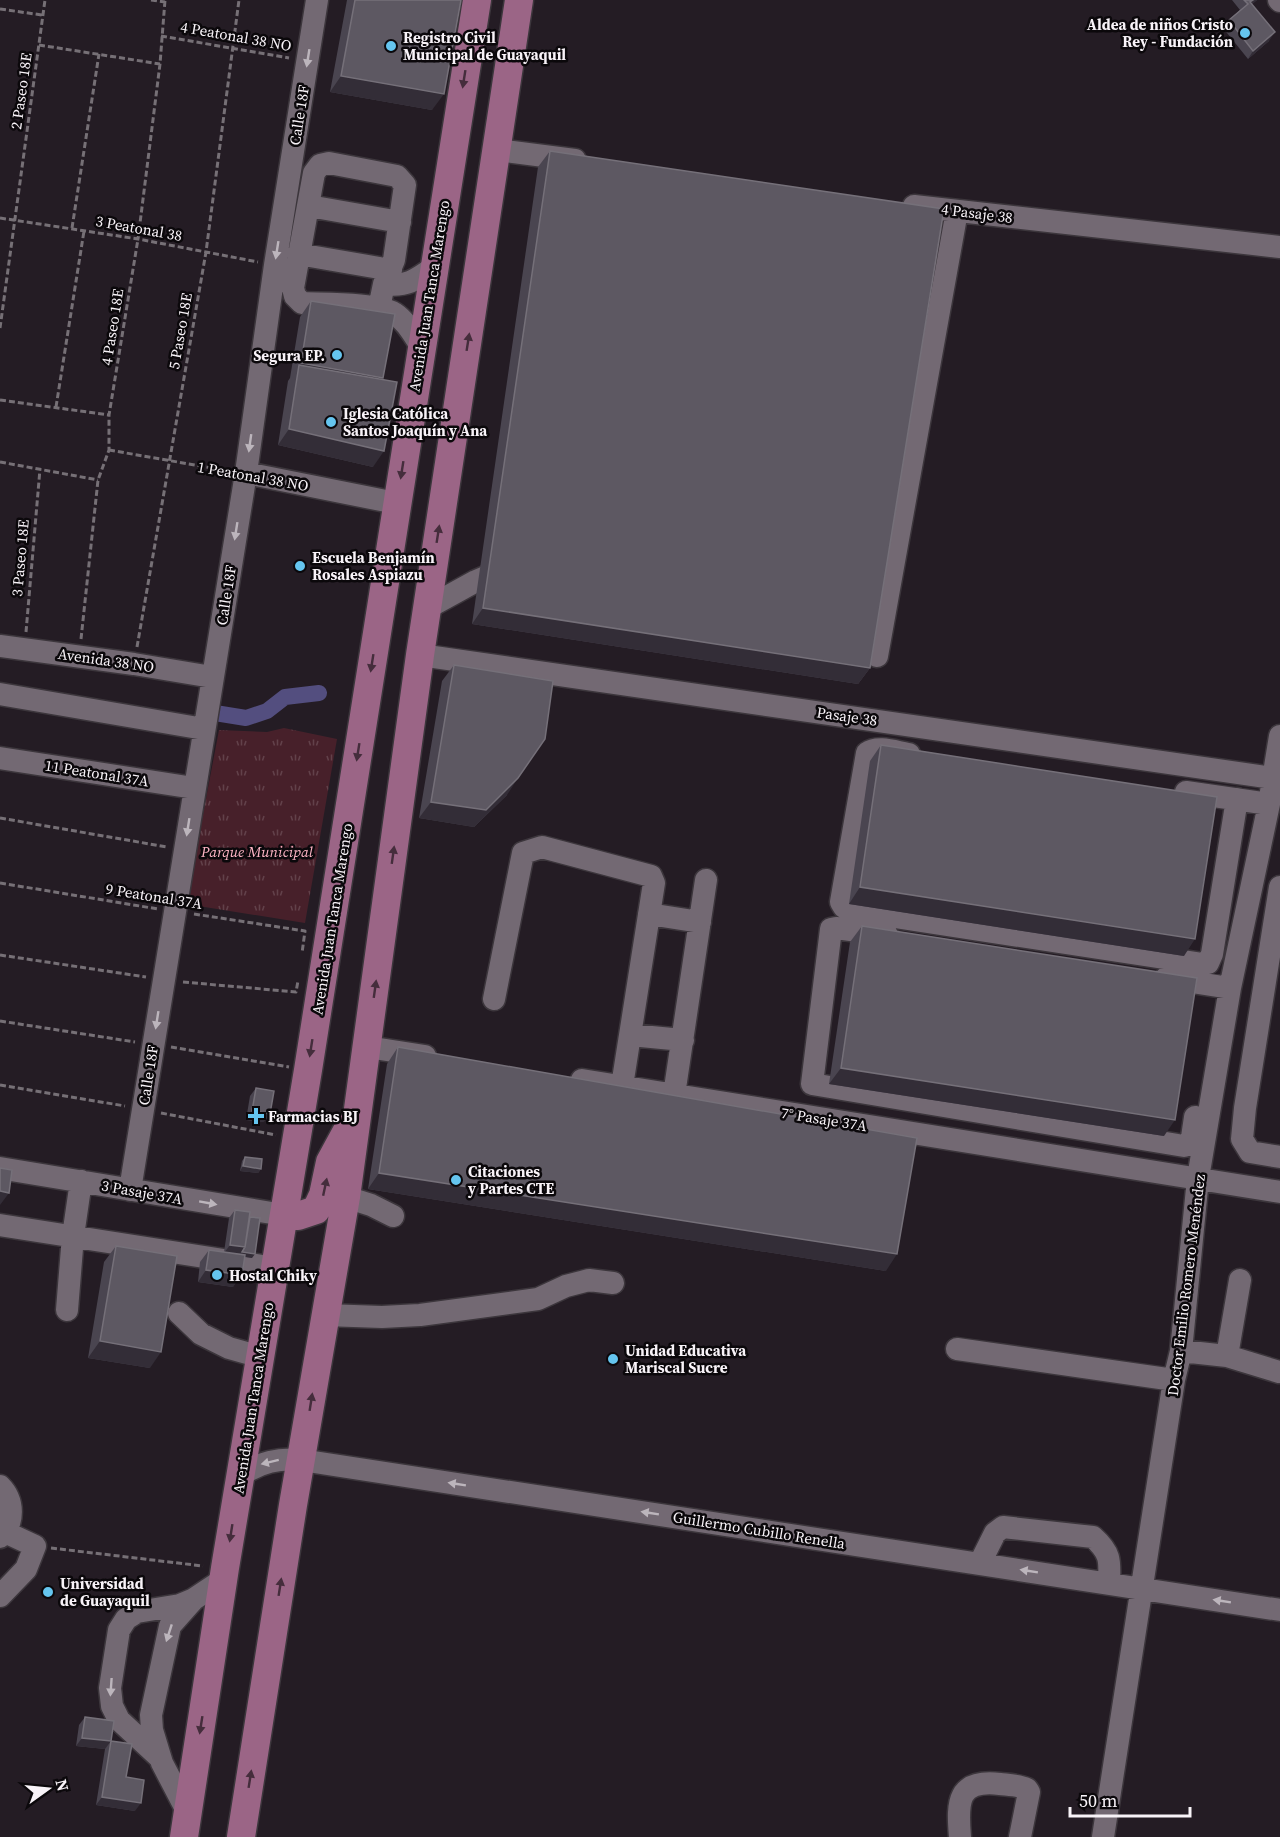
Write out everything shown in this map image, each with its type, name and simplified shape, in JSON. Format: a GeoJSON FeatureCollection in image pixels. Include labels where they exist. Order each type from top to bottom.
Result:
{"type":"FeatureCollection","features":[{"type":"Feature","properties":{"kind":"main road","name":"Avenida Juan Tanca Marengo"},"geometry":{"type":"LineString","coordinates":[[185,1824],[477,0]]}},
{"type":"Feature","properties":{"kind":"main road"},"geometry":{"type":"LineString","coordinates":[[504,100],[499,55],[506,0]]}},
{"type":"Feature","properties":{"kind":"main road"},"geometry":{"type":"LineString","coordinates":[[241,1837],[346,1197],[420,654],[519,0]]}},
{"type":"Feature","properties":{"kind":"main road"},"geometry":{"type":"LineString","coordinates":[[284,1215],[298,1216],[316,1210],[320,1204],[330,1162],[358,1110]]}},
{"type":"Feature","properties":{"kind":"street","name":"Calle 18F"},"geometry":{"type":"LineString","coordinates":[[130,1190],[246,473],[275,265],[317,0]]}},
{"type":"Feature","properties":{"kind":"street"},"geometry":{"type":"LineString","coordinates":[[497,150],[591,162]]}},
{"type":"Feature","properties":{"kind":"street"},"geometry":{"type":"LineString","coordinates":[[379,308],[400,222],[405,185],[397,176],[329,163],[320,165],[314,172],[298,254],[293,288],[295,296],[302,303],[379,308],[394,313],[421,345]]}},
{"type":"Feature","properties":{"kind":"street","name":"4 Pasaje 38"},"geometry":{"type":"LineString","coordinates":[[898,203],[1280,247]]}},
{"type":"Feature","properties":{"kind":"street"},"geometry":{"type":"LineString","coordinates":[[309,206],[400,222]]}},
{"type":"Feature","properties":{"kind":"street"},"geometry":{"type":"LineString","coordinates":[[877,657],[957,211]]}},
{"type":"Feature","properties":{"kind":"street"},"geometry":{"type":"LineString","coordinates":[[298,254],[388,277],[396,285],[414,282],[434,267]]}},
{"type":"Feature","properties":{"kind":"street","name":"1 Peatonal 38 NO"},"geometry":{"type":"LineString","coordinates":[[246,473],[396,503]]}},
{"type":"Feature","properties":{"kind":"street"},"geometry":{"type":"LineString","coordinates":[[427,608],[476,580],[531,557]]}},
{"type":"Feature","properties":{"kind":"street","name":"Avenida 38 NO"},"geometry":{"type":"LineString","coordinates":[[0,646],[212,677]]}},
{"type":"Feature","properties":{"kind":"street","name":"Pasaje 38"},"geometry":{"type":"LineString","coordinates":[[420,654],[1273,778]]}},
{"type":"Feature","properties":{"kind":"street"},"geometry":{"type":"LineString","coordinates":[[0,694],[204,729]]}},
{"type":"Feature","properties":{"kind":"street","name":"Doctor Emilio Romero Menéndez"},"geometry":{"type":"LineString","coordinates":[[1103,1837],[1174,1380],[1181,1351],[1198,1178],[1223,987],[1269,804],[1280,736]]}},
{"type":"Feature","properties":{"kind":"street"},"geometry":{"type":"LineString","coordinates":[[935,757],[877,749],[869,750],[867,753],[841,902],[849,910],[1208,963],[1212,954],[1237,800]]}},
{"type":"Feature","properties":{"kind":"street","name":"11 Peatonal 37A"},"geometry":{"type":"LineString","coordinates":[[0,758],[194,788]]}},
{"type":"Feature","properties":{"kind":"street"},"geometry":{"type":"LineString","coordinates":[[1167,790],[1269,804]]}},
{"type":"Feature","properties":{"kind":"street"},"geometry":{"type":"LineString","coordinates":[[494,999],[522,853],[542,847],[651,876],[654,883],[622,1086]]}},
{"type":"Feature","properties":{"kind":"street"},"geometry":{"type":"LineString","coordinates":[[674,1095],[706,880]]}},
{"type":"Feature","properties":{"kind":"street"},"geometry":{"type":"LineString","coordinates":[[1280,887],[1242,1139],[1250,1152],[1280,1157]]}},
{"type":"Feature","properties":{"kind":"street"},"geometry":{"type":"LineString","coordinates":[[649,914],[700,922]]}},
{"type":"Feature","properties":{"kind":"street"},"geometry":{"type":"LineString","coordinates":[[804,1116],[812,1084],[831,929],[1223,987],[1191,1144],[1184,1146],[812,1084]]}},
{"type":"Feature","properties":{"kind":"street"},"geometry":{"type":"LineString","coordinates":[[630,1035],[683,1040]]}},
{"type":"Feature","properties":{"kind":"street"},"geometry":{"type":"LineString","coordinates":[[367,1047],[448,1059]]}},
{"type":"Feature","properties":{"kind":"street","name":"7° Pasaje 37A"},"geometry":{"type":"LineString","coordinates":[[564,1077],[1280,1192]]}},
{"type":"Feature","properties":{"kind":"street","name":"3 Pasaje 37A"},"geometry":{"type":"LineString","coordinates":[[0,1168],[284,1215]]}},
{"type":"Feature","properties":{"kind":"street"},"geometry":{"type":"LineString","coordinates":[[67,1310],[73,1236],[81,1181]]}},
{"type":"Feature","properties":{"kind":"street"},"geometry":{"type":"LineString","coordinates":[[346,1197],[371,1205],[393,1216]]}},
{"type":"Feature","properties":{"kind":"street"},"geometry":{"type":"LineString","coordinates":[[0,1225],[275,1268]]}},
{"type":"Feature","properties":{"kind":"street"},"geometry":{"type":"LineString","coordinates":[[325,1315],[382,1317],[420,1315],[538,1299],[566,1286],[589,1280],[613,1283]]}},
{"type":"Feature","properties":{"kind":"street"},"geometry":{"type":"LineString","coordinates":[[1227,1356],[1240,1280]]}},
{"type":"Feature","properties":{"kind":"street"},"geometry":{"type":"LineString","coordinates":[[179,1313],[201,1334],[229,1348],[261,1357]]}},
{"type":"Feature","properties":{"kind":"street"},"geometry":{"type":"LineString","coordinates":[[957,1349],[1174,1380]]}},
{"type":"Feature","properties":{"kind":"street"},"geometry":{"type":"LineString","coordinates":[[1181,1351],[1227,1356],[1279,1372]]}},
{"type":"Feature","properties":{"kind":"street","name":"Guillermo Cubillo Renella"},"geometry":{"type":"LineString","coordinates":[[241,1475],[255,1466],[270,1461],[302,1460],[1280,1610]]}},
{"type":"Feature","properties":{"kind":"street"},"geometry":{"type":"LineString","coordinates":[[0,1486],[6,1492],[11,1506],[10,1520],[2,1534],[35,1546],[26,1569],[0,1596]]}},
{"type":"Feature","properties":{"kind":"street"},"geometry":{"type":"LineString","coordinates":[[980,1563],[995,1533],[1003,1527],[1093,1538],[1105,1547],[1110,1559],[1109,1583]]}},
{"type":"Feature","properties":{"kind":"street"},"geometry":{"type":"LineString","coordinates":[[185,1824],[162,1763],[152,1730],[151,1715],[170,1626],[194,1599],[225,1574]]}},
{"type":"Feature","properties":{"kind":"street"},"geometry":{"type":"LineString","coordinates":[[162,1763],[152,1749],[119,1720],[112,1706],[110,1688],[119,1630],[126,1619],[137,1612],[180,1605],[194,1599]]}},
{"type":"Feature","properties":{"kind":"street"},"geometry":{"type":"LineString","coordinates":[[960,1837],[958,1819],[960,1798],[966,1788],[975,1784],[990,1783],[1028,1789],[1020,1837]]}},
{"type":"Feature","properties":{"kind":"path","name":"2 Paseo 18E"},"geometry":{"type":"LineString","coordinates":[[0,328],[45,0]]}},
{"type":"Feature","properties":{"kind":"path"},"geometry":{"type":"LineString","coordinates":[[151,0],[165,1]]}},
{"type":"Feature","properties":{"kind":"path","name":"5 Paseo 18E"},"geometry":{"type":"LineString","coordinates":[[134,664],[206,252],[239,0]]}},
{"type":"Feature","properties":{"kind":"path","name":"4 Paseo 18E"},"geometry":{"type":"LineString","coordinates":[[79,656],[98,480],[109,450],[109,414],[138,240],[160,64],[165,1]]}},
{"type":"Feature","properties":{"kind":"path"},"geometry":{"type":"LineString","coordinates":[[0,9],[42,15]]}},
{"type":"Feature","properties":{"kind":"path","name":"4 Peatonal 38 NO"},"geometry":{"type":"LineString","coordinates":[[161,36],[307,61]]}},
{"type":"Feature","properties":{"kind":"path"},"geometry":{"type":"LineString","coordinates":[[39,45],[160,64]]}},
{"type":"Feature","properties":{"kind":"path"},"geometry":{"type":"LineString","coordinates":[[72,228],[99,54]]}},
{"type":"Feature","properties":{"kind":"path","name":"3 Peatonal 38"},"geometry":{"type":"LineString","coordinates":[[0,218],[72,228],[275,265]]}},
{"type":"Feature","properties":{"kind":"path"},"geometry":{"type":"LineString","coordinates":[[56,407],[84,231]]}},
{"type":"Feature","properties":{"kind":"path"},"geometry":{"type":"LineString","coordinates":[[0,399],[109,414]]}},
{"type":"Feature","properties":{"kind":"path","name":"1 Peatonal 38 NO"},"geometry":{"type":"LineString","coordinates":[[109,450],[246,473]]}},
{"type":"Feature","properties":{"kind":"path"},"geometry":{"type":"LineString","coordinates":[[0,462],[98,480]]}},
{"type":"Feature","properties":{"kind":"path","name":"3 Paseo 18E"},"geometry":{"type":"LineString","coordinates":[[24,649],[40,469]]}},
{"type":"Feature","properties":{"kind":"path"},"geometry":{"type":"LineString","coordinates":[[0,818],[184,850]]}},
{"type":"Feature","properties":{"kind":"path","name":"9 Peatonal 37A"},"geometry":{"type":"LineString","coordinates":[[0,883],[305,931],[302,959]]}},
{"type":"Feature","properties":{"kind":"path"},"geometry":{"type":"LineString","coordinates":[[296,992],[298,981]]}},
{"type":"Feature","properties":{"kind":"path"},"geometry":{"type":"LineString","coordinates":[[59,1549],[225,1574]]}},
{"type":"Feature","properties":{"kind":"green space","name":"Parque Municipal"},"geometry":{"type":"Polygon","coordinates":[[[284,728],[337,739],[305,923],[186,904],[219,730],[267,732],[284,728]]]}},
{"type":"Feature","properties":{"kind":"building","name":"Registro Civil Municipal de Guayaquil"},"geometry":{"type":"Polygon","coordinates":[[[355,0],[461,0],[444,94],[341,76],[355,0]]]}},
{"type":"Feature","properties":{"kind":"building"},"geometry":{"type":"Polygon","coordinates":[[[1244,0],[1253,0],[1250,2],[1275,32],[1253,51],[1229,20],[1248,4],[1244,0]]]}},
{"type":"Feature","properties":{"kind":"building"},"geometry":{"type":"Polygon","coordinates":[[[550,151],[944,209],[870,668],[483,608],[550,151]]]}},
{"type":"Feature","properties":{"kind":"building","name":"Segura EP."},"geometry":{"type":"Polygon","coordinates":[[[311,301],[395,314],[383,378],[301,363],[311,301]]]}},
{"type":"Feature","properties":{"kind":"building","name":"Iglesia Católica Santos Joaquín y Ana"},"geometry":{"type":"Polygon","coordinates":[[[299,365],[397,382],[384,451],[289,429],[299,365]]]}},
{"type":"Feature","properties":{"kind":"building"},"geometry":{"type":"Polygon","coordinates":[[[454,665],[553,681],[545,739],[518,778],[486,810],[431,802],[454,665]]]}},
{"type":"Feature","properties":{"kind":"building"},"geometry":{"type":"Polygon","coordinates":[[[881,745],[1217,797],[1195,939],[860,887],[881,745]]]}},
{"type":"Feature","properties":{"kind":"building"},"geometry":{"type":"Polygon","coordinates":[[[862,926],[1197,978],[1175,1120],[841,1068],[862,926]]]}},
{"type":"Feature","properties":{"kind":"building"},"geometry":{"type":"Polygon","coordinates":[[[398,1047],[917,1138],[897,1254],[379,1173],[398,1047]]]}},
{"type":"Feature","properties":{"kind":"building"},"geometry":{"type":"Polygon","coordinates":[[[256,1088],[274,1091],[270,1114],[252,1111],[256,1088]]]}},
{"type":"Feature","properties":{"kind":"building"},"geometry":{"type":"Polygon","coordinates":[[[245,1157],[262,1159],[261,1169],[243,1166],[245,1157]]]}},
{"type":"Feature","properties":{"kind":"building"},"geometry":{"type":"Polygon","coordinates":[[[0,1168],[12,1170],[9,1193],[0,1191],[0,1168]]]}},
{"type":"Feature","properties":{"kind":"building"},"geometry":{"type":"Polygon","coordinates":[[[235,1210],[250,1212],[245,1247],[230,1245],[235,1210]]]}},
{"type":"Feature","properties":{"kind":"building"},"geometry":{"type":"Polygon","coordinates":[[[250,1217],[260,1218],[255,1254],[242,1252],[245,1247],[250,1217]]]}},
{"type":"Feature","properties":{"kind":"building"},"geometry":{"type":"Polygon","coordinates":[[[116,1246],[177,1256],[161,1352],[100,1341],[116,1246]]]}},
{"type":"Feature","properties":{"kind":"building"},"geometry":{"type":"Polygon","coordinates":[[[209,1250],[245,1255],[242,1275],[206,1270],[209,1250]]]}},
{"type":"Feature","properties":{"kind":"building"},"geometry":{"type":"Polygon","coordinates":[[[85,1717],[114,1721],[111,1741],[82,1738],[85,1717]]]}},
{"type":"Feature","properties":{"kind":"building"},"geometry":{"type":"Polygon","coordinates":[[[111,1741],[132,1744],[126,1777],[144,1780],[141,1803],[102,1797],[111,1741]]]}},
{"type":"Feature","properties":{"kind":"waterway"},"geometry":{"type":"LineString","coordinates":[[215,713],[246,718],[267,711],[285,697],[319,693]]}},
{"type":"Feature","properties":{"kind":"place","name":"Aldea de niños Cristo Rey - Fundación"},"geometry":{"type":"Point","coordinates":[1245,33]}},
{"type":"Feature","properties":{"kind":"place","name":"Registro Civil Municipal de Guayaquil"},"geometry":{"type":"Point","coordinates":[391,46]}},
{"type":"Feature","properties":{"kind":"place","name":"Segura EP."},"geometry":{"type":"Point","coordinates":[337,355]}},
{"type":"Feature","properties":{"kind":"place","name":"Iglesia Católica Santos Joaquín y Ana"},"geometry":{"type":"Point","coordinates":[331,422]}},
{"type":"Feature","properties":{"kind":"place","name":"Escuela Benjamín Rosales Aspiazu"},"geometry":{"type":"Point","coordinates":[300,566]}},
{"type":"Feature","properties":{"kind":"place","name":"Farmacias BJ"},"geometry":{"type":"Point","coordinates":[256,1116]}},
{"type":"Feature","properties":{"kind":"place","name":"Citaciones y Partes CTE"},"geometry":{"type":"Point","coordinates":[456,1180]}},
{"type":"Feature","properties":{"kind":"place","name":"Hostal Chiky"},"geometry":{"type":"Point","coordinates":[217,1275]}},
{"type":"Feature","properties":{"kind":"place","name":"Unidad Educativa Mariscal Sucre"},"geometry":{"type":"Point","coordinates":[613,1359]}},
{"type":"Feature","properties":{"kind":"place","name":"Universidad de Guayaquil"},"geometry":{"type":"Point","coordinates":[48,1592]}}]}
